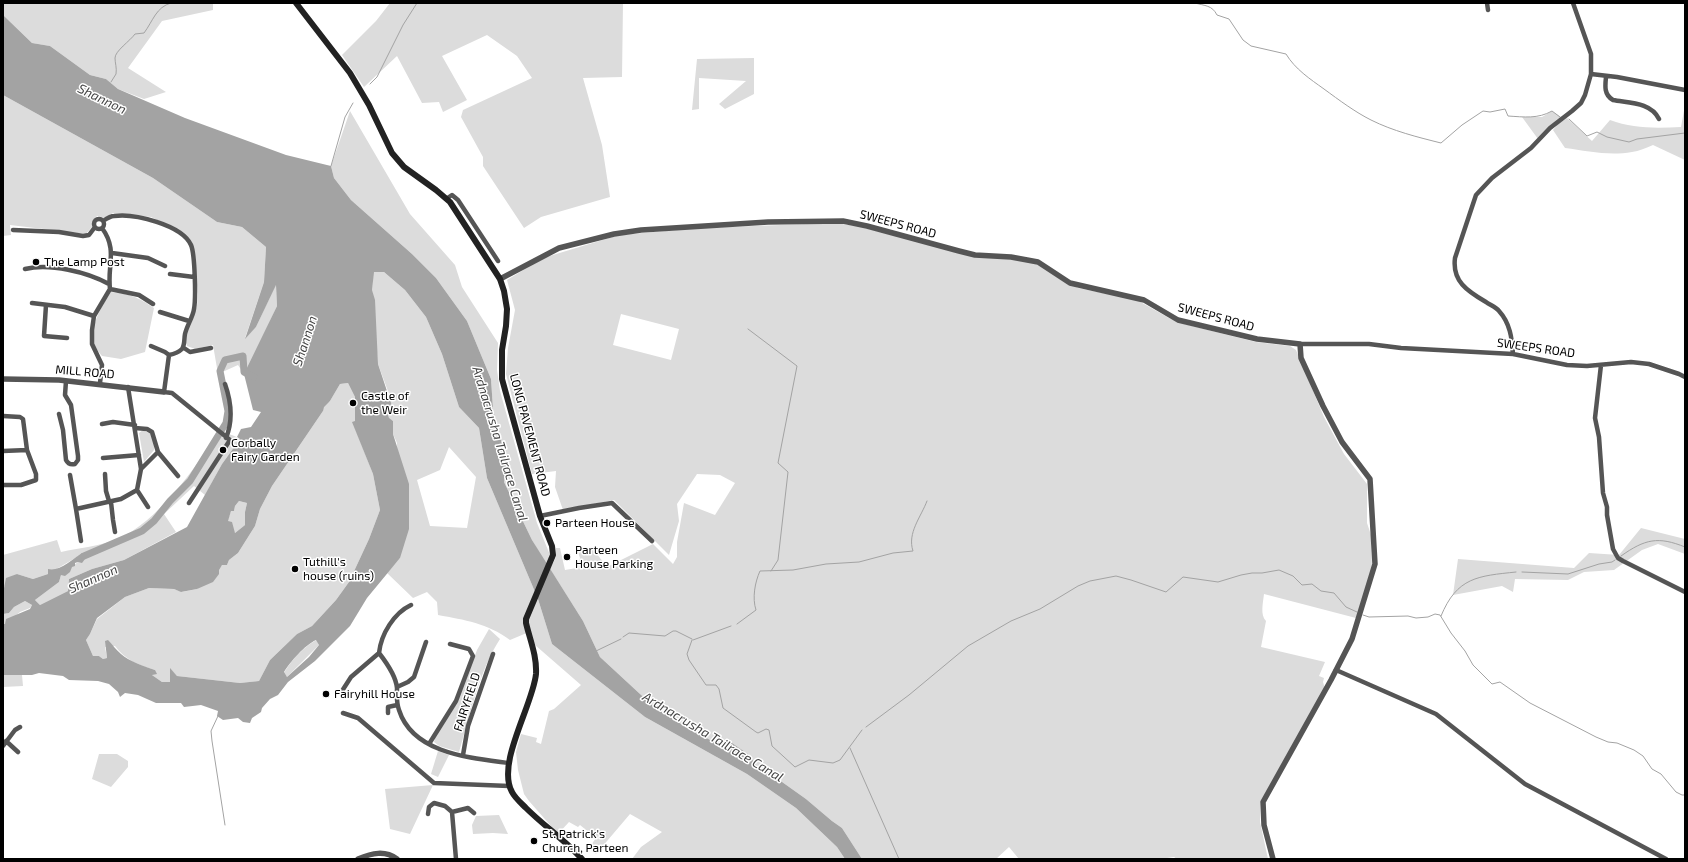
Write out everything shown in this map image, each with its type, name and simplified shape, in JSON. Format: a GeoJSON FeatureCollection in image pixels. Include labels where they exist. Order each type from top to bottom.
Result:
{"type":"FeatureCollection","features":[{"type":"Feature","properties":{"kind":"main road","name":"LONG PAVEMENT ROAD"},"geometry":{"type":"LineString","coordinates":[[296,3],[350,73],[369,105],[392,153],[404,168],[436,190],[446,199],[464,222],[500,279],[504,291],[507,310],[502,350],[502,379],[540,516],[552,546],[553,555],[528,613],[526,623],[535,659],[536,674],[510,763],[510,787]]}},
{"type":"Feature","properties":{"kind":"main road"},"geometry":{"type":"LineString","coordinates":[[510,787],[515,796],[533,815],[582,859]]}},
{"type":"Feature","properties":{"kind":"street"},"geometry":{"type":"LineString","coordinates":[[1487,3],[1488,10]]}},
{"type":"Feature","properties":{"kind":"street"},"geometry":{"type":"LineString","coordinates":[[1513,354],[1512,339],[1506,321],[1498,310],[1477,297],[1460,283],[1454,268],[1455,258],[1476,195],[1492,178],[1532,148],[1550,128],[1581,104],[1591,74],[1591,54],[1573,3]]}},
{"type":"Feature","properties":{"kind":"street"},"geometry":{"type":"LineString","coordinates":[[1591,74],[1606,77],[1617,77],[1685,90]]}},
{"type":"Feature","properties":{"kind":"street"},"geometry":{"type":"LineString","coordinates":[[1606,77],[1605,87],[1608,97],[1613,100],[1644,106],[1656,114],[1659,119]]}},
{"type":"Feature","properties":{"kind":"street"},"geometry":{"type":"LineString","coordinates":[[446,199],[452,195],[458,200],[498,261]]}},
{"type":"Feature","properties":{"kind":"street"},"geometry":{"type":"LineString","coordinates":[[13,230],[58,232],[83,236],[89,235],[95,227],[94,224],[96,220],[100,219],[103,221],[114,216],[154,220],[177,231],[191,245],[196,295],[194,311],[189,321],[184,348],[178,353],[169,355],[151,346]]}},
{"type":"Feature","properties":{"kind":"street"},"geometry":{"type":"LineString","coordinates":[[102,228],[104,224],[103,221]]}},
{"type":"Feature","properties":{"kind":"street","name":"SWEEPS ROAD"},"geometry":{"type":"LineString","coordinates":[[500,279],[559,248],[614,234],[641,230],[768,222],[843,221],[959,251],[1011,257],[1038,262],[1070,283],[1144,300],[1178,320],[1257,339],[1300,344],[1369,344],[1401,348],[1513,354],[1567,365],[1601,365],[1631,362],[1649,364],[1685,377]]}},
{"type":"Feature","properties":{"kind":"street"},"geometry":{"type":"LineString","coordinates":[[95,227],[102,228],[108,236],[112,253],[110,286],[94,316],[92,344],[102,362],[100,383]]}},
{"type":"Feature","properties":{"kind":"street"},"geometry":{"type":"LineString","coordinates":[[112,253],[148,258],[165,266]]}},
{"type":"Feature","properties":{"kind":"street"},"geometry":{"type":"LineString","coordinates":[[25,269],[48,267],[74,271],[96,277],[110,286],[139,295],[153,304]]}},
{"type":"Feature","properties":{"kind":"street"},"geometry":{"type":"LineString","coordinates":[[170,274],[194,277]]}},
{"type":"Feature","properties":{"kind":"street"},"geometry":{"type":"LineString","coordinates":[[32,303],[65,307],[94,316]]}},
{"type":"Feature","properties":{"kind":"street"},"geometry":{"type":"LineString","coordinates":[[46,305],[44,336],[67,338]]}},
{"type":"Feature","properties":{"kind":"street"},"geometry":{"type":"LineString","coordinates":[[160,312],[189,321]]}},
{"type":"Feature","properties":{"kind":"street"},"geometry":{"type":"LineString","coordinates":[[1273,859],[1264,825],[1263,802],[1352,639],[1375,564],[1370,479],[1342,442],[1315,390],[1301,358],[1300,344]]}},
{"type":"Feature","properties":{"kind":"street"},"geometry":{"type":"LineString","coordinates":[[184,348],[190,352],[211,348]]}},
{"type":"Feature","properties":{"kind":"street"},"geometry":{"type":"LineString","coordinates":[[169,355],[164,392],[172,393],[230,440],[189,503]]}},
{"type":"Feature","properties":{"kind":"street"},"geometry":{"type":"LineString","coordinates":[[1601,365],[1595,418],[1598,437],[1602,493],[1607,506],[1612,549],[1622,561],[1685,592]]}},
{"type":"Feature","properties":{"kind":"street","name":"MILL ROAD"},"geometry":{"type":"LineString","coordinates":[[3,378],[100,383],[164,392]]}},
{"type":"Feature","properties":{"kind":"street"},"geometry":{"type":"LineString","coordinates":[[60,414],[66,460],[71,465],[75,464],[78,460],[78,456],[72,405],[65,395],[66,381]]}},
{"type":"Feature","properties":{"kind":"street"},"geometry":{"type":"LineString","coordinates":[[225,384],[231,420],[226,438]]}},
{"type":"Feature","properties":{"kind":"street"},"geometry":{"type":"LineString","coordinates":[[128,387],[140,455],[141,469],[137,490],[148,507]]}},
{"type":"Feature","properties":{"kind":"street"},"geometry":{"type":"LineString","coordinates":[[3,416],[20,417],[23,420],[27,450],[36,474],[36,480],[21,484],[3,485]]}},
{"type":"Feature","properties":{"kind":"street"},"geometry":{"type":"LineString","coordinates":[[102,424],[113,422],[147,429],[152,432],[158,452],[178,476]]}},
{"type":"Feature","properties":{"kind":"street"},"geometry":{"type":"LineString","coordinates":[[3,451],[27,450]]}},
{"type":"Feature","properties":{"kind":"street"},"geometry":{"type":"LineString","coordinates":[[141,469],[158,452]]}},
{"type":"Feature","properties":{"kind":"street"},"geometry":{"type":"LineString","coordinates":[[103,458],[140,455]]}},
{"type":"Feature","properties":{"kind":"street"},"geometry":{"type":"LineString","coordinates":[[105,474],[106,491],[110,502],[116,532]]}},
{"type":"Feature","properties":{"kind":"street"},"geometry":{"type":"LineString","coordinates":[[70,475],[81,541]]}},
{"type":"Feature","properties":{"kind":"street"},"geometry":{"type":"LineString","coordinates":[[76,508],[121,499],[137,490]]}},
{"type":"Feature","properties":{"kind":"street"},"geometry":{"type":"LineString","coordinates":[[540,516],[612,503],[652,541]]}},
{"type":"Feature","properties":{"kind":"street"},"geometry":{"type":"LineString","coordinates":[[342,691],[351,677],[379,653],[381,642],[390,624],[402,609],[411,605]]}},
{"type":"Feature","properties":{"kind":"street"},"geometry":{"type":"LineString","coordinates":[[397,688],[414,677],[426,642]]}},
{"type":"Feature","properties":{"kind":"street","name":"FAIRYFIELD"},"geometry":{"type":"LineString","coordinates":[[429,744],[456,701],[472,656],[469,649],[450,644]]}},
{"type":"Feature","properties":{"kind":"street"},"geometry":{"type":"LineString","coordinates":[[379,653],[389,668],[397,688],[397,705],[405,722],[415,733],[429,744],[440,749],[478,759],[510,763]]}},
{"type":"Feature","properties":{"kind":"street","name":"FAIRYFIELD"},"geometry":{"type":"LineString","coordinates":[[462,755],[468,726],[493,654]]}},
{"type":"Feature","properties":{"kind":"street"},"geometry":{"type":"LineString","coordinates":[[1336,670],[1436,714],[1525,784],[1666,859]]}},
{"type":"Feature","properties":{"kind":"street"},"geometry":{"type":"LineString","coordinates":[[388,713],[388,707],[397,705]]}},
{"type":"Feature","properties":{"kind":"street"},"geometry":{"type":"LineString","coordinates":[[343,713],[358,718],[364,722],[434,783],[510,787]]}},
{"type":"Feature","properties":{"kind":"street"},"geometry":{"type":"LineString","coordinates":[[3,746],[15,730],[20,727]]}},
{"type":"Feature","properties":{"kind":"street"},"geometry":{"type":"LineString","coordinates":[[6,741],[18,752]]}},
{"type":"Feature","properties":{"kind":"street"},"geometry":{"type":"LineString","coordinates":[[428,814],[429,807],[434,802],[445,806],[452,812],[456,859]]}},
{"type":"Feature","properties":{"kind":"street"},"geometry":{"type":"LineString","coordinates":[[452,812],[468,808],[474,813]]}},
{"type":"Feature","properties":{"kind":"street"},"geometry":{"type":"LineString","coordinates":[[358,859],[384,853],[397,859]]}},
{"type":"Feature","properties":{"kind":"shaded area"},"geometry":{"type":"Polygon","coordinates":[[[3,3],[213,3],[213,10],[162,21],[128,68],[166,92],[144,99],[118,89],[106,79],[90,75],[50,46],[32,43],[3,15],[3,3]]]}},
{"type":"Feature","properties":{"kind":"shaded area"},"geometry":{"type":"Polygon","coordinates":[[[390,3],[623,3],[622,77],[583,78],[602,145],[610,197],[541,217],[524,228],[483,166],[483,157],[461,117],[463,110],[532,78],[517,56],[487,35],[442,56],[467,100],[443,112],[439,102],[422,103],[397,56],[364,87],[342,55],[376,21],[390,3]]]}},
{"type":"Feature","properties":{"kind":"shaded area"},"geometry":{"type":"Polygon","coordinates":[[[754,58],[754,94],[725,109],[719,104],[746,81],[699,78],[699,109],[692,110],[697,59],[754,58]]]}},
{"type":"Feature","properties":{"kind":"shaded area"},"geometry":{"type":"Polygon","coordinates":[[[3,95],[153,178],[217,222],[242,227],[266,247],[264,282],[245,338],[256,327],[276,284],[277,306],[246,373],[244,374],[238,365],[218,374],[213,345],[195,349],[187,346],[188,329],[197,306],[198,295],[193,244],[178,230],[151,217],[113,213],[104,218],[97,216],[93,221],[92,227],[86,234],[10,225],[11,235],[3,236],[3,95]]]}},
{"type":"Feature","properties":{"kind":"shaded area"},"geometry":{"type":"Polygon","coordinates":[[[1685,105],[1685,160],[1653,145],[1635,152],[1623,153],[1598,153],[1565,148],[1553,130],[1558,124],[1567,118],[1592,141],[1610,120],[1627,125],[1654,128],[1681,127],[1685,105]]]}},
{"type":"Feature","properties":{"kind":"shaded area"},"geometry":{"type":"Polygon","coordinates":[[[350,111],[410,214],[455,265],[462,287],[498,343],[497,370],[500,391],[537,523],[550,555],[547,566],[532,540],[504,482],[507,463],[493,409],[491,379],[467,321],[436,278],[412,254],[351,200],[334,178],[331,166],[350,111]]]}},
{"type":"Feature","properties":{"kind":"shaded area"},"geometry":{"type":"Polygon","coordinates":[[[1552,111],[1561,117],[1538,139],[1522,117],[1542,117],[1552,111]]]}},
{"type":"Feature","properties":{"kind":"shaded area"},"geometry":{"type":"Polygon","coordinates":[[[835,223],[857,226],[953,251],[1036,263],[1078,288],[1137,300],[1169,318],[1184,324],[1256,342],[1290,346],[1296,350],[1324,417],[1344,454],[1367,484],[1367,523],[1371,535],[1372,569],[1356,618],[1264,594],[1262,612],[1266,621],[1261,647],[1325,662],[1319,676],[1324,678],[1323,682],[1325,689],[1260,803],[1260,822],[1268,859],[1177,859],[1174,857],[1160,859],[1019,859],[1009,847],[996,859],[862,859],[842,828],[806,799],[757,766],[748,754],[732,743],[712,741],[653,706],[600,657],[583,621],[550,569],[556,557],[556,548],[560,548],[565,570],[577,568],[580,558],[578,552],[593,549],[607,567],[653,544],[673,564],[677,557],[677,542],[684,503],[715,515],[735,483],[720,475],[697,474],[677,504],[679,521],[669,555],[614,500],[563,510],[555,487],[556,471],[532,474],[506,374],[508,348],[515,310],[507,280],[543,258],[619,235],[700,228],[835,223]],[[621,314],[613,345],[671,360],[679,329],[621,314]]]}},
{"type":"Feature","properties":{"kind":"shaded area"},"geometry":{"type":"Polygon","coordinates":[[[373,272],[384,272],[405,290],[426,317],[442,354],[459,407],[479,428],[487,478],[538,599],[552,644],[645,717],[747,774],[796,808],[837,847],[845,859],[632,859],[641,847],[662,832],[630,814],[596,854],[589,848],[596,838],[580,825],[578,827],[569,822],[558,834],[529,801],[524,794],[518,770],[516,752],[521,734],[537,738],[536,742],[541,744],[549,711],[554,709],[581,685],[535,645],[529,632],[510,640],[484,626],[438,615],[437,602],[427,592],[413,598],[387,573],[400,558],[397,443],[393,434],[393,421],[389,419],[387,412],[389,394],[378,364],[372,290],[373,272]],[[449,447],[440,470],[417,480],[430,526],[467,528],[476,477],[449,447]]]}},
{"type":"Feature","properties":{"kind":"shaded area"},"geometry":{"type":"Polygon","coordinates":[[[111,292],[134,297],[154,308],[145,352],[121,359],[102,356],[94,346],[93,329],[111,292]]]}},
{"type":"Feature","properties":{"kind":"shaded area"},"geometry":{"type":"Polygon","coordinates":[[[348,383],[355,397],[355,428],[373,474],[380,510],[369,539],[349,582],[336,600],[312,626],[297,634],[270,660],[259,681],[240,683],[177,676],[170,669],[170,682],[162,682],[152,675],[155,670],[123,655],[115,646],[105,647],[107,658],[103,659],[99,656],[93,656],[86,640],[97,619],[125,597],[149,588],[174,589],[182,592],[197,589],[222,565],[227,565],[229,560],[238,553],[255,526],[260,509],[272,486],[323,411],[323,407],[330,401],[340,384],[348,383]]]}},
{"type":"Feature","properties":{"kind":"shaded area"},"geometry":{"type":"Polygon","coordinates":[[[220,429],[240,439],[222,464],[205,495],[194,486],[164,514],[176,532],[124,560],[92,569],[69,579],[68,591],[40,605],[35,600],[59,582],[61,575],[78,562],[82,554],[48,574],[33,579],[17,574],[3,588],[3,555],[57,540],[61,552],[89,547],[117,539],[132,531],[147,520],[175,492],[201,459],[220,429]]]}},
{"type":"Feature","properties":{"kind":"shaded area"},"geometry":{"type":"Polygon","coordinates":[[[143,430],[151,434],[154,443],[154,450],[144,462],[139,433],[143,430]]]}},
{"type":"Feature","properties":{"kind":"shaded area"},"geometry":{"type":"Polygon","coordinates":[[[239,501],[247,503],[245,525],[235,533],[227,522],[231,511],[234,511],[235,506],[239,501]]]}},
{"type":"Feature","properties":{"kind":"shaded area"},"geometry":{"type":"Polygon","coordinates":[[[1641,528],[1685,539],[1685,554],[1658,544],[1642,550],[1614,570],[1584,572],[1568,580],[1515,579],[1513,592],[1502,586],[1453,595],[1458,559],[1574,568],[1589,553],[1619,555],[1641,528]]]}},
{"type":"Feature","properties":{"kind":"shaded area"},"geometry":{"type":"Polygon","coordinates":[[[25,601],[32,605],[30,608],[20,612],[3,624],[3,614],[9,613],[14,607],[25,601]]]}},
{"type":"Feature","properties":{"kind":"shaded area"},"geometry":{"type":"Polygon","coordinates":[[[489,629],[500,639],[486,665],[471,709],[459,752],[439,746],[434,742],[435,737],[457,703],[477,650],[489,629]]]}},
{"type":"Feature","properties":{"kind":"shaded area"},"geometry":{"type":"Polygon","coordinates":[[[317,640],[319,645],[287,677],[284,673],[294,659],[312,642],[317,640]]]}},
{"type":"Feature","properties":{"kind":"shaded area"},"geometry":{"type":"Polygon","coordinates":[[[3,675],[22,675],[23,686],[3,687],[3,675]]]}},
{"type":"Feature","properties":{"kind":"shaded area"},"geometry":{"type":"Polygon","coordinates":[[[438,751],[449,755],[438,777],[431,774],[438,751]]]}},
{"type":"Feature","properties":{"kind":"shaded area"},"geometry":{"type":"Polygon","coordinates":[[[99,754],[117,754],[128,761],[128,767],[111,787],[92,779],[99,754]]]}},
{"type":"Feature","properties":{"kind":"shaded area"},"geometry":{"type":"Polygon","coordinates":[[[433,785],[410,834],[390,829],[385,789],[433,785]]]}},
{"type":"Feature","properties":{"kind":"shaded area"},"geometry":{"type":"Polygon","coordinates":[[[499,815],[508,834],[473,834],[472,825],[476,816],[499,815]]]}},
{"type":"Feature","properties":{"kind":"water"},"geometry":{"type":"Polygon","coordinates":[[[3,15],[32,43],[50,46],[90,75],[106,79],[118,89],[185,118],[286,155],[331,166],[334,178],[351,200],[412,254],[436,278],[467,321],[491,379],[493,409],[507,463],[504,482],[532,540],[583,621],[600,657],[653,706],[712,741],[732,743],[748,754],[757,766],[806,799],[842,828],[862,859],[845,859],[837,847],[796,808],[747,774],[645,717],[552,644],[538,599],[487,478],[479,428],[459,407],[442,354],[426,317],[405,290],[384,272],[374,272],[372,290],[375,300],[378,364],[391,403],[392,409],[387,412],[389,418],[393,421],[393,434],[409,484],[409,529],[400,558],[367,598],[350,626],[315,661],[288,682],[278,695],[270,699],[262,708],[261,712],[252,718],[250,723],[243,722],[238,718],[223,720],[217,716],[218,711],[201,705],[184,707],[181,703],[156,703],[138,695],[125,693],[120,697],[118,692],[109,684],[98,681],[69,680],[63,676],[39,673],[32,675],[3,675],[3,624],[5,624],[6,619],[30,609],[32,605],[25,601],[14,607],[9,613],[3,614],[3,588],[6,578],[17,574],[33,579],[48,574],[48,569],[57,569],[82,553],[85,559],[82,563],[75,563],[75,566],[72,567],[70,572],[65,576],[61,575],[59,582],[35,600],[40,605],[68,591],[69,579],[92,569],[124,560],[187,527],[222,464],[240,439],[237,437],[241,429],[251,427],[261,412],[253,410],[244,374],[277,306],[276,285],[256,327],[245,339],[264,282],[266,247],[242,227],[217,222],[153,178],[3,95],[3,15]],[[348,383],[340,384],[272,486],[260,509],[255,526],[238,553],[229,560],[227,565],[222,565],[219,570],[219,574],[213,582],[197,589],[181,592],[174,589],[149,588],[125,597],[97,618],[86,640],[93,656],[99,656],[103,659],[107,658],[105,641],[108,640],[124,657],[137,664],[155,670],[157,674],[152,675],[162,682],[170,682],[170,668],[177,676],[240,683],[259,681],[270,660],[297,634],[312,626],[336,600],[349,582],[369,539],[380,510],[373,474],[352,422],[355,421],[355,397],[348,383]],[[239,501],[235,506],[234,511],[231,511],[228,521],[232,522],[235,533],[245,525],[247,503],[239,501]],[[316,640],[298,654],[284,672],[287,677],[309,657],[319,645],[316,640]]]}},
{"type":"Feature","properties":{"kind":"waterway"},"geometry":{"type":"LineString","coordinates":[[111,82],[116,74],[115,58],[117,52],[135,34],[144,33],[158,11],[171,3]]}},
{"type":"Feature","properties":{"kind":"waterway"},"geometry":{"type":"LineString","coordinates":[[370,84],[377,77],[403,25],[417,3]]}},
{"type":"Feature","properties":{"kind":"waterway"},"geometry":{"type":"LineString","coordinates":[[1195,3],[1205,5],[1213,9],[1217,15],[1229,19],[1243,40],[1251,46],[1286,54],[1303,73],[1341,102],[1379,124],[1405,133],[1441,143],[1462,125],[1483,111],[1490,112],[1505,109],[1508,116],[1525,117],[1547,114],[1552,111],[1560,117]]}},
{"type":"Feature","properties":{"kind":"waterway"},"geometry":{"type":"LineString","coordinates":[[331,166],[345,117],[353,103]]}},
{"type":"Feature","properties":{"kind":"waterway"},"geometry":{"type":"LineString","coordinates":[[1569,119],[1587,136],[1597,132],[1607,137],[1629,142],[1637,139],[1685,133]]}},
{"type":"Feature","properties":{"kind":"waterway"},"geometry":{"type":"LineString","coordinates":[[748,329],[797,366],[778,463],[788,472],[778,560],[771,571]]}},
{"type":"Feature","properties":{"kind":"waterway"},"geometry":{"type":"LineString","coordinates":[[84,556],[142,531],[154,521],[170,501],[190,481],[226,423],[228,411],[220,371],[225,360],[243,356],[244,372],[254,377]]}},
{"type":"Feature","properties":{"kind":"waterway"},"geometry":{"type":"LineString","coordinates":[[737,624],[756,610],[754,600],[755,590],[760,571],[793,570],[826,564],[859,562],[893,553],[913,551],[913,531],[927,501]]}},
{"type":"Feature","properties":{"kind":"waterway"},"geometry":{"type":"LineString","coordinates":[[1621,556],[1637,546],[1652,541],[1667,541],[1685,547]]}},
{"type":"Feature","properties":{"kind":"waterway"},"geometry":{"type":"LineString","coordinates":[[1522,572],[1568,574],[1615,560]]}},
{"type":"Feature","properties":{"kind":"waterway"},"geometry":{"type":"LineString","coordinates":[[866,727],[909,695],[968,646],[1011,621],[1040,609],[1078,586],[1090,581],[1116,576],[1166,592],[1183,577],[1218,582],[1241,575],[1279,570],[1293,576],[1302,585],[1312,584],[1321,591],[1334,593],[1346,607],[1357,612]]}},
{"type":"Feature","properties":{"kind":"waterway"},"geometry":{"type":"LineString","coordinates":[[1441,616],[1454,593],[1470,581],[1490,575],[1516,572]]}},
{"type":"Feature","properties":{"kind":"waterway"},"geometry":{"type":"LineString","coordinates":[[1363,615],[1369,617],[1408,616],[1416,618],[1428,617],[1435,614],[1440,615],[1473,665],[1492,684],[1500,682],[1530,703],[1596,737],[1634,750],[1643,756],[1652,769],[1661,774],[1676,792],[1685,795]]}},
{"type":"Feature","properties":{"kind":"waterway"},"geometry":{"type":"LineString","coordinates":[[693,640],[731,626]]}},
{"type":"Feature","properties":{"kind":"waterway"},"geometry":{"type":"LineString","coordinates":[[623,637],[629,633],[665,636],[673,631],[676,631],[692,639]]}},
{"type":"Feature","properties":{"kind":"waterway"},"geometry":{"type":"LineString","coordinates":[[596,651],[621,639]]}},
{"type":"Feature","properties":{"kind":"waterway"},"geometry":{"type":"LineString","coordinates":[[692,640],[687,654],[689,660],[706,685],[716,685],[719,689],[723,708],[758,733],[766,729],[769,730],[772,746],[795,767],[809,760],[833,763],[840,760],[862,730]]}},
{"type":"Feature","properties":{"kind":"waterway"},"geometry":{"type":"LineString","coordinates":[[218,716],[211,731],[225,825]]}},
{"type":"Feature","properties":{"kind":"waterway"},"geometry":{"type":"LineString","coordinates":[[850,748],[899,859]]}},
{"type":"Feature","properties":{"kind":"place","name":"The Lamp Post"},"geometry":{"type":"Point","coordinates":[36,262]}},
{"type":"Feature","properties":{"kind":"place","name":"Castle of the Weir"},"geometry":{"type":"Point","coordinates":[353,403]}},
{"type":"Feature","properties":{"kind":"place","name":"Corbally Fairy Garden"},"geometry":{"type":"Point","coordinates":[223,450]}},
{"type":"Feature","properties":{"kind":"place","name":"Parteen House"},"geometry":{"type":"Point","coordinates":[547,523]}},
{"type":"Feature","properties":{"kind":"place","name":"Parteen House Parking"},"geometry":{"type":"Point","coordinates":[567,557]}},
{"type":"Feature","properties":{"kind":"place","name":"Tuthill's house (ruins)"},"geometry":{"type":"Point","coordinates":[295,569]}},
{"type":"Feature","properties":{"kind":"place","name":"Fairyhill House"},"geometry":{"type":"Point","coordinates":[326,694]}},
{"type":"Feature","properties":{"kind":"place","name":"St. Patrick's Church, Parteen"},"geometry":{"type":"Point","coordinates":[534,841]}},
{"type":"Feature","properties":{"kind":"water label","name":"Shannon"},"geometry":{"type":"Point","coordinates":[102,99]}},
{"type":"Feature","properties":{"kind":"water label","name":"Shannon"},"geometry":{"type":"Point","coordinates":[305,341]}},
{"type":"Feature","properties":{"kind":"water label","name":"Ardnacrusha Tailrace Canal"},"geometry":{"type":"Point","coordinates":[500,444]}},
{"type":"Feature","properties":{"kind":"water label","name":"Shannon"},"geometry":{"type":"Point","coordinates":[93,579]}},
{"type":"Feature","properties":{"kind":"water label","name":"Ardnacrusha Tailrace Canal"},"geometry":{"type":"Point","coordinates":[713,737]}}]}
